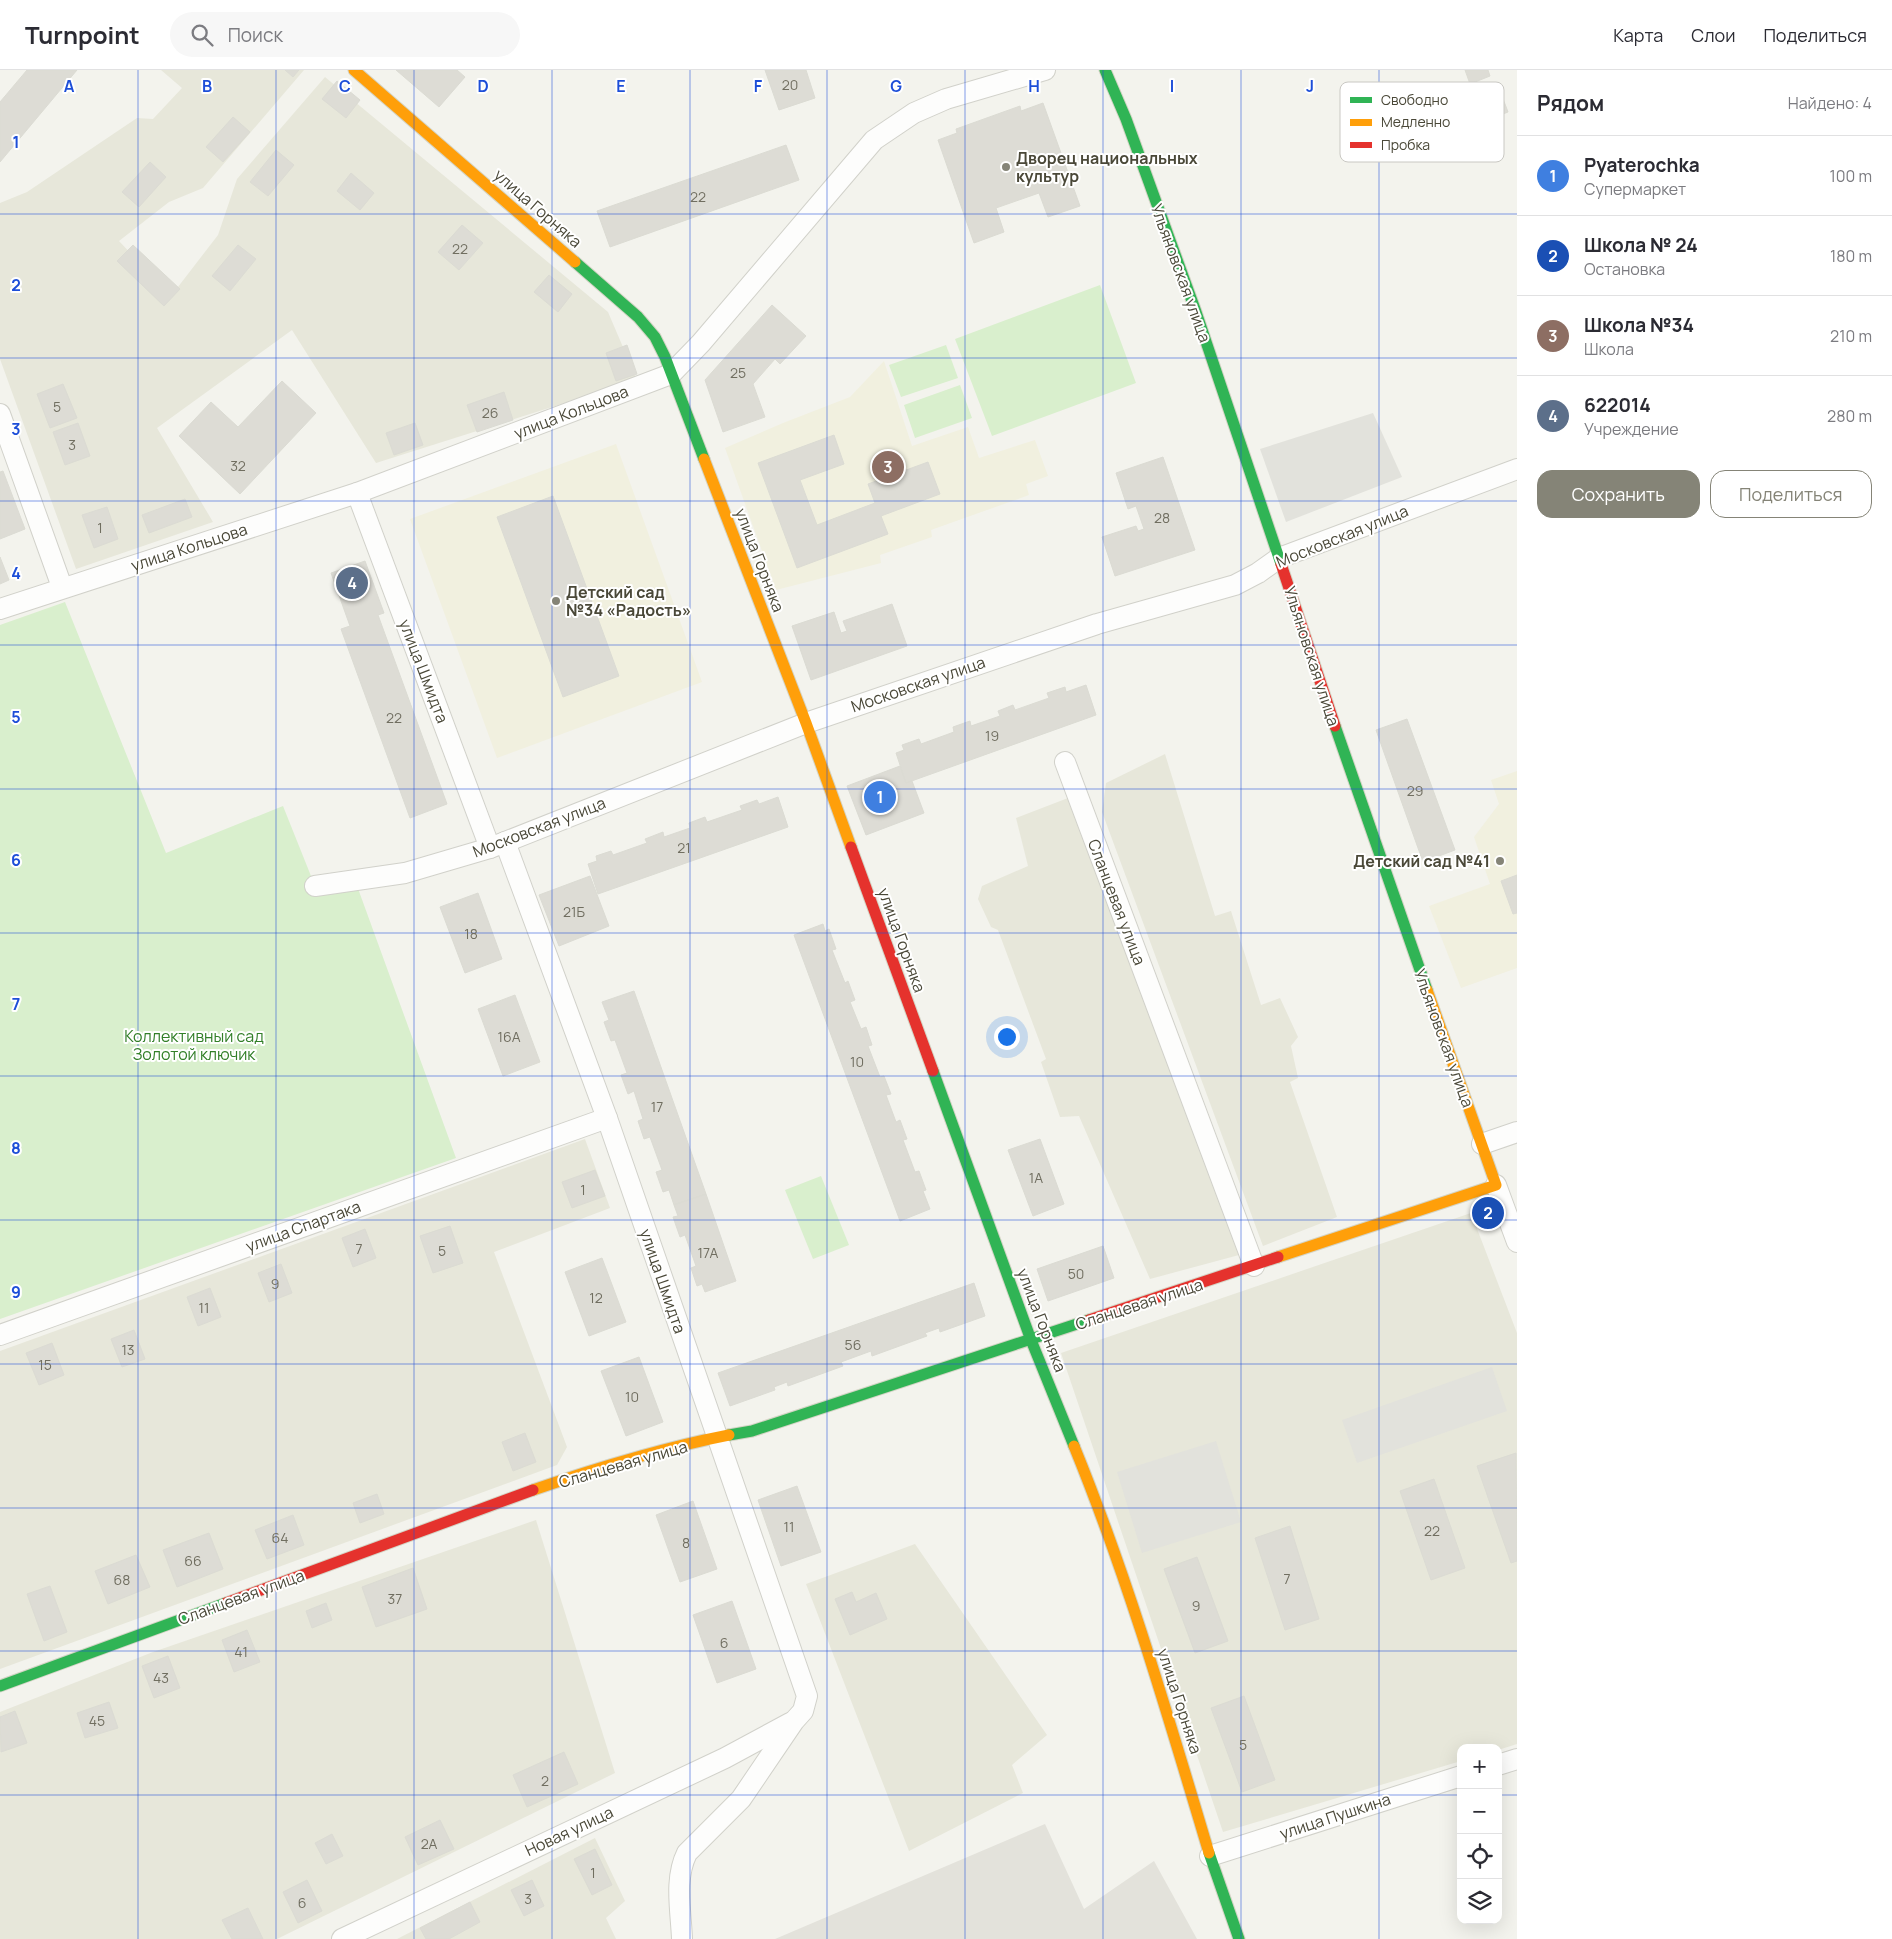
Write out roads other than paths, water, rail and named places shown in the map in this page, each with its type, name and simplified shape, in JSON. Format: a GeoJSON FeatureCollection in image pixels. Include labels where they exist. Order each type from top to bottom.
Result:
{"type":"FeatureCollection","features":[{"type":"Feature","properties":{"kind":"main road","name":"улица Горняка"},"geometry":{"type":"LineString","coordinates":[[354,70],[638,317],[655,335],[664,351],[671,374],[806,723],[1031,1340],[1096,1500],[1165,1707],[1210,1856],[1239,1939]]}},
{"type":"Feature","properties":{"kind":"main road","name":"Ульяновская улица"},"geometry":{"type":"LineString","coordinates":[[1106,70],[1126,119],[1196,312],[1371,832],[1496,1185]]}},
{"type":"Feature","properties":{"kind":"main road","name":"Сланцевая улица"},"geometry":{"type":"LineString","coordinates":[[0,1686],[476,1511],[610,1465],[717,1437],[752,1431],[1496,1185]]}},
{"type":"Feature","properties":{"kind":"street","name":"улица Кольцова"},"geometry":{"type":"LineString","coordinates":[[0,609],[62,587],[358,493],[671,374],[707,336],[874,140],[914,113],[946,99],[1045,70]]}},
{"type":"Feature","properties":{"kind":"street"},"geometry":{"type":"LineString","coordinates":[[0,414],[62,587]]}},
{"type":"Feature","properties":{"kind":"street","name":"Московская улица"},"geometry":{"type":"LineString","coordinates":[[315,886],[405,873],[498,845],[806,723],[1097,624],[1235,585],[1258,573],[1279,558],[1517,469]]}},
{"type":"Feature","properties":{"kind":"street","name":"улица Шмидта"},"geometry":{"type":"LineString","coordinates":[[358,493],[606,1118],[807,1696],[802,1711],[794,1720],[741,1800],[687,1853],[679,1875],[682,1939]]}},
{"type":"Feature","properties":{"kind":"street","name":"Сланцевая улица"},"geometry":{"type":"LineString","coordinates":[[1065,762],[1254,1266]]}},
{"type":"Feature","properties":{"kind":"street","name":"улица Спартака"},"geometry":{"type":"LineString","coordinates":[[0,1335],[606,1118]]}},
{"type":"Feature","properties":{"kind":"street"},"geometry":{"type":"LineString","coordinates":[[1482,1144],[1517,1132]]}},
{"type":"Feature","properties":{"kind":"street","name":"Ульяновская улица"},"geometry":{"type":"LineString","coordinates":[[1496,1185],[1517,1242]]}},
{"type":"Feature","properties":{"kind":"street","name":"Новая улица"},"geometry":{"type":"LineString","coordinates":[[342,1939],[725,1758],[794,1720]]}},
{"type":"Feature","properties":{"kind":"street"},"geometry":{"type":"LineString","coordinates":[[1502,1764],[1517,1759]]}},
{"type":"Feature","properties":{"kind":"street","name":"улица Пушкина"},"geometry":{"type":"LineString","coordinates":[[1210,1856],[1457,1777]]}},
{"type":"Feature","properties":{"kind":"place","name":"Дворец национальных культур"},"geometry":{"type":"Point","coordinates":[1006,167]}},
{"type":"Feature","properties":{"kind":"place","name":"Школа №34"},"geometry":{"type":"Point","coordinates":[888,467]}},
{"type":"Feature","properties":{"kind":"place","name":"622014"},"geometry":{"type":"Point","coordinates":[352,583]}},
{"type":"Feature","properties":{"kind":"place","name":"Детский сад №34 «Радость»"},"geometry":{"type":"Point","coordinates":[556,601]}},
{"type":"Feature","properties":{"kind":"place","name":"Pyaterochka"},"geometry":{"type":"Point","coordinates":[880,797]}},
{"type":"Feature","properties":{"kind":"place","name":"Детский сад №41"},"geometry":{"type":"Point","coordinates":[1500,861]}},
{"type":"Feature","properties":{"kind":"place","name":"Школа № 24"},"geometry":{"type":"Point","coordinates":[1488,1213]}},
{"type":"Feature","properties":{"kind":"park label","name":"Коллективный сад Золотой ключик"},"geometry":{"type":"Point","coordinates":[194,1045]}}]}
